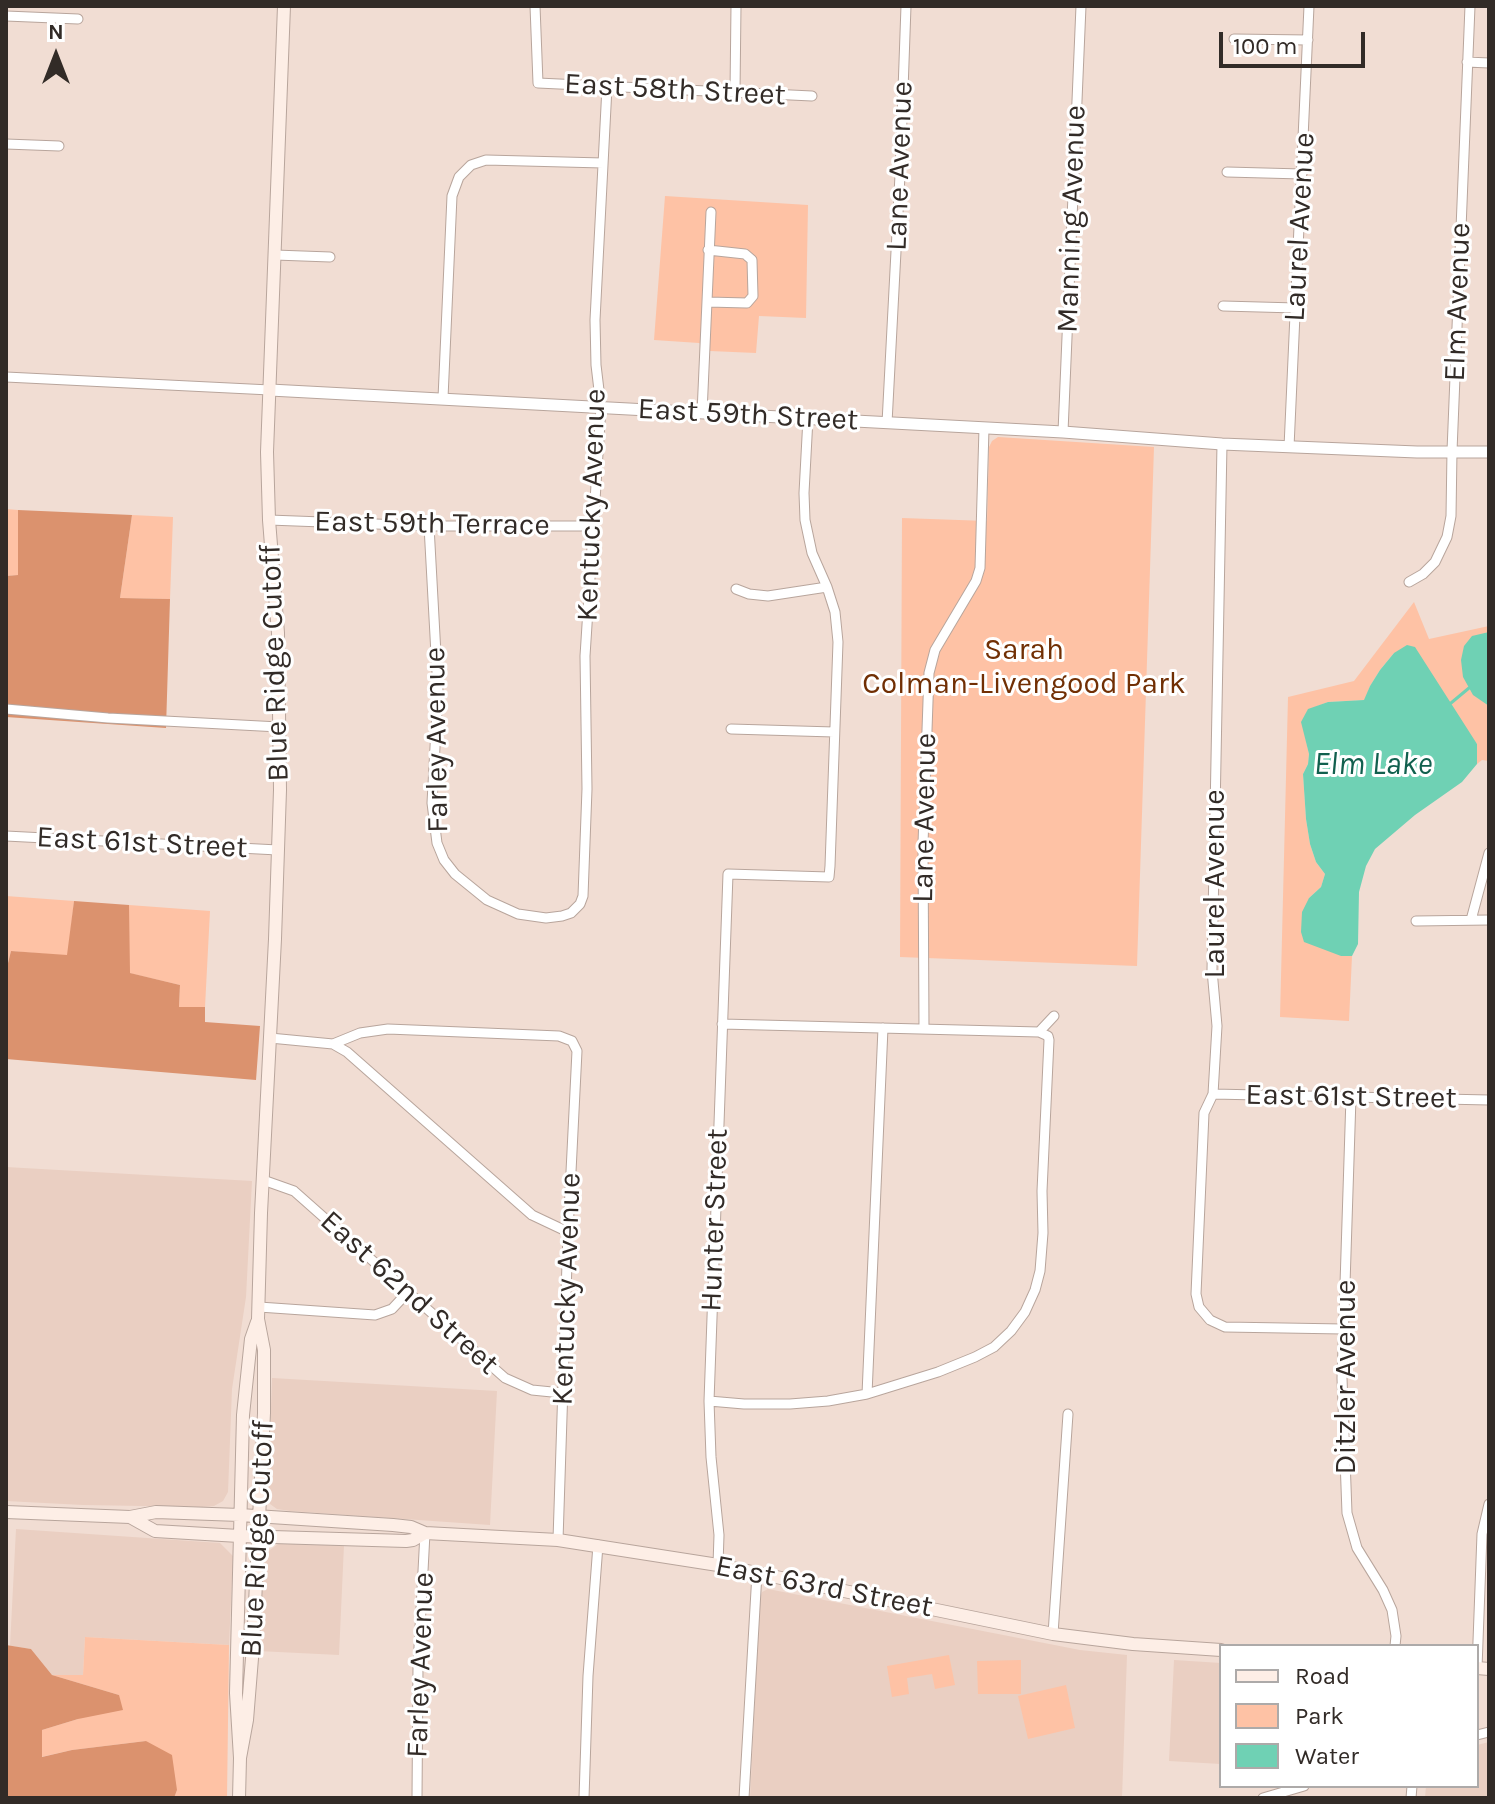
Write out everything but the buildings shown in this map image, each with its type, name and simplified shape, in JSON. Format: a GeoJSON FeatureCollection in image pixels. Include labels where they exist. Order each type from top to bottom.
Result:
{"type":"FeatureCollection","features":[{"type":"Feature","properties":{"kind":"main road","name":"Blue Ridge Cutoff"},"geometry":{"type":"LineString","coordinates":[[240,1758],[247,1720],[253,1646],[264,1413],[264,1350],[258,1313],[278,850],[279,727],[278,633],[267,452],[284,6]]}},
{"type":"Feature","properties":{"kind":"main road","name":"Blue Ridge Cutoff"},"geometry":{"type":"LineString","coordinates":[[239,1798],[236,1693],[243,1415],[251,1339],[258,1313]]}},
{"type":"Feature","properties":{"kind":"main road","name":"East 63rd Street"},"geometry":{"type":"LineString","coordinates":[[6,1512],[130,1517],[156,1512],[240,1515],[393,1525],[411,1527],[425,1533],[558,1540],[718,1565],[1053,1634],[1219,1650]]}},
{"type":"Feature","properties":{"kind":"main road","name":"East 63rd Street"},"geometry":{"type":"LineString","coordinates":[[130,1517],[155,1531],[239,1536],[406,1541],[425,1533]]}},
{"type":"Feature","properties":{"kind":"street","name":"East 58th Street"},"geometry":{"type":"LineString","coordinates":[[535,6],[538,83],[812,96]]}},
{"type":"Feature","properties":{"kind":"street"},"geometry":{"type":"LineString","coordinates":[[735,92],[736,6]]}},
{"type":"Feature","properties":{"kind":"street","name":"Lane Avenue"},"geometry":{"type":"LineString","coordinates":[[887,423],[906,6]]}},
{"type":"Feature","properties":{"kind":"street","name":"Manning Avenue"},"geometry":{"type":"LineString","coordinates":[[1063,432],[1081,6]]}},
{"type":"Feature","properties":{"kind":"street","name":"Laurel Avenue"},"geometry":{"type":"LineString","coordinates":[[1289,447],[1309,6]]}},
{"type":"Feature","properties":{"kind":"street","name":"Elm Avenue"},"geometry":{"type":"LineString","coordinates":[[1409,582],[1435,562],[1447,537],[1451,516],[1470,6]]}},
{"type":"Feature","properties":{"kind":"street"},"geometry":{"type":"LineString","coordinates":[[6,16],[78,19]]}},
{"type":"Feature","properties":{"kind":"street"},"geometry":{"type":"LineString","coordinates":[[1234,39],[1308,40]]}},
{"type":"Feature","properties":{"kind":"street"},"geometry":{"type":"LineString","coordinates":[[1467,62],[1489,63]]}},
{"type":"Feature","properties":{"kind":"street","name":"Kentucky Avenue"},"geometry":{"type":"LineString","coordinates":[[565,915],[580,904],[583,896],[587,789],[585,656],[601,407],[595,320],[607,87]]}},
{"type":"Feature","properties":{"kind":"street"},"geometry":{"type":"LineString","coordinates":[[6,144],[59,146]]}},
{"type":"Feature","properties":{"kind":"street"},"geometry":{"type":"LineString","coordinates":[[443,398],[452,196],[461,175],[471,165],[486,160],[603,163]]}},
{"type":"Feature","properties":{"kind":"street"},"geometry":{"type":"LineString","coordinates":[[1227,172],[1302,174]]}},
{"type":"Feature","properties":{"kind":"street"},"geometry":{"type":"LineString","coordinates":[[702,413],[711,212]]}},
{"type":"Feature","properties":{"kind":"street"},"geometry":{"type":"LineString","coordinates":[[708,250],[745,254],[752,260],[753,296],[747,303],[708,302]]}},
{"type":"Feature","properties":{"kind":"street"},"geometry":{"type":"LineString","coordinates":[[275,255],[330,257]]}},
{"type":"Feature","properties":{"kind":"street"},"geometry":{"type":"LineString","coordinates":[[1223,306],[1296,308]]}},
{"type":"Feature","properties":{"kind":"street","name":"East 59th Street"},"geometry":{"type":"LineString","coordinates":[[6,377],[1063,432],[1222,444],[1489,452]]}},
{"type":"Feature","properties":{"kind":"street"},"geometry":{"type":"LineString","coordinates":[[731,729],[834,732],[838,642],[835,612],[812,553],[805,520],[808,418]]}},
{"type":"Feature","properties":{"kind":"street","name":"Lane Avenue"},"geometry":{"type":"LineString","coordinates":[[924,1029],[923,844],[929,673],[935,650],[976,581],[980,568],[984,428]]}},
{"type":"Feature","properties":{"kind":"street","name":"Laurel Avenue"},"geometry":{"type":"LineString","coordinates":[[1222,444],[1212,955],[1217,1026],[1213,1094],[1204,1113],[1196,1294],[1199,1307],[1208,1318],[1225,1327],[1343,1329]]}},
{"type":"Feature","properties":{"kind":"street","name":"East 59th Terrace"},"geometry":{"type":"LineString","coordinates":[[269,520],[429,526],[594,526]]}},
{"type":"Feature","properties":{"kind":"street","name":"Farley Avenue"},"geometry":{"type":"LineString","coordinates":[[429,526],[438,691],[432,803],[437,843],[444,860],[455,874],[487,900],[518,914],[546,918],[565,915]]}},
{"type":"Feature","properties":{"kind":"street"},"geometry":{"type":"LineString","coordinates":[[736,589],[768,596],[827,587]]}},
{"type":"Feature","properties":{"kind":"street"},"geometry":{"type":"LineString","coordinates":[[6,709],[279,727]]}},
{"type":"Feature","properties":{"kind":"street","name":"Hunter Street"},"geometry":{"type":"LineString","coordinates":[[718,1565],[719,1535],[709,1401],[728,874],[829,877],[834,732]]}},
{"type":"Feature","properties":{"kind":"street","name":"East 61st Street"},"geometry":{"type":"LineString","coordinates":[[6,836],[278,850]]}},
{"type":"Feature","properties":{"kind":"street"},"geometry":{"type":"LineString","coordinates":[[1471,920],[1489,853]]}},
{"type":"Feature","properties":{"kind":"street"},"geometry":{"type":"LineString","coordinates":[[1416,921],[1489,920]]}},
{"type":"Feature","properties":{"kind":"street"},"geometry":{"type":"LineString","coordinates":[[1039,1032],[1054,1016]]}},
{"type":"Feature","properties":{"kind":"street"},"geometry":{"type":"LineString","coordinates":[[709,1401],[790,1404],[828,1401],[867,1394],[975,1357],[994,1347],[1021,1319],[1040,1271],[1043,1233],[1048,1036],[1039,1032],[722,1024]]}},
{"type":"Feature","properties":{"kind":"street"},"geometry":{"type":"LineString","coordinates":[[867,1394],[883,1028]]}},
{"type":"Feature","properties":{"kind":"street","name":"Kentucky Avenue"},"geometry":{"type":"LineString","coordinates":[[333,1044],[360,1033],[388,1029],[559,1036],[572,1041],[577,1051],[558,1540]]}},
{"type":"Feature","properties":{"kind":"street"},"geometry":{"type":"LineString","coordinates":[[270,1038],[333,1044],[347,1052],[532,1215],[568,1232]]}},
{"type":"Feature","properties":{"kind":"street","name":"East 61st Street"},"geometry":{"type":"LineString","coordinates":[[1213,1094],[1489,1100]]}},
{"type":"Feature","properties":{"kind":"street","name":"Ditzler Avenue"},"geometry":{"type":"LineString","coordinates":[[1351,1097],[1342,1378],[1347,1513],[1357,1548],[1392,1610],[1395,1644]]}},
{"type":"Feature","properties":{"kind":"street","name":"East 62nd Street"},"geometry":{"type":"LineString","coordinates":[[263,1180],[294,1191],[505,1378],[532,1390],[562,1393]]}},
{"type":"Feature","properties":{"kind":"street"},"geometry":{"type":"LineString","coordinates":[[258,1313],[375,1315],[392,1309],[407,1293]]}},
{"type":"Feature","properties":{"kind":"street"},"geometry":{"type":"LineString","coordinates":[[1053,1634],[1068,1414]]}},
{"type":"Feature","properties":{"kind":"street"},"geometry":{"type":"LineString","coordinates":[[1478,1644],[1482,1534],[1489,1504]]}},
{"type":"Feature","properties":{"kind":"street","name":"Farley Avenue"},"geometry":{"type":"LineString","coordinates":[[417,1798],[418,1666],[425,1533]]}},
{"type":"Feature","properties":{"kind":"street"},"geometry":{"type":"LineString","coordinates":[[584,1798],[588,1676],[598,1545]]}},
{"type":"Feature","properties":{"kind":"street"},"geometry":{"type":"LineString","coordinates":[[744,1798],[757,1573]]}},
{"type":"Feature","properties":{"kind":"street"},"geometry":{"type":"LineString","coordinates":[[1263,1798],[1297,1788]]}},
{"type":"Feature","properties":{"kind":"shaded area"},"geometry":{"type":"Polygon","coordinates":[[[18,510],[132,515],[120,598],[170,599],[166,728],[6,717],[6,576],[18,575],[18,510]]]}},
{"type":"Feature","properties":{"kind":"shaded area"},"geometry":{"type":"Polygon","coordinates":[[[74,901],[129,905],[130,973],[180,985],[179,1007],[205,1007],[205,1022],[260,1026],[256,1080],[6,1059],[6,971],[11,951],[67,955],[74,901]]]}},
{"type":"Feature","properties":{"kind":"shaded area"},"geometry":{"type":"Polygon","coordinates":[[[6,1167],[252,1181],[246,1297],[232,1389],[228,1492],[223,1501],[203,1507],[6,1501],[6,1167]]]}},
{"type":"Feature","properties":{"kind":"shaded area"},"geometry":{"type":"Polygon","coordinates":[[[272,1378],[497,1391],[490,1525],[277,1509],[270,1504],[268,1494],[272,1378]]]}},
{"type":"Feature","properties":{"kind":"shaded area"},"geometry":{"type":"Polygon","coordinates":[[[16,1529],[220,1543],[233,1556],[229,1645],[85,1637],[83,1675],[52,1675],[31,1649],[10,1646],[16,1529]]]}},
{"type":"Feature","properties":{"kind":"shaded area"},"geometry":{"type":"Polygon","coordinates":[[[278,1544],[344,1545],[339,1655],[258,1651],[263,1563],[266,1553],[278,1544]]]}},
{"type":"Feature","properties":{"kind":"shaded area"},"geometry":{"type":"Polygon","coordinates":[[[768,1589],[1080,1650],[1127,1655],[1122,1798],[750,1798],[760,1598],[762,1592],[768,1589]]]}},
{"type":"Feature","properties":{"kind":"shaded area"},"geometry":{"type":"Polygon","coordinates":[[[6,1645],[31,1649],[52,1675],[119,1695],[123,1710],[42,1730],[42,1757],[146,1741],[172,1755],[177,1790],[174,1798],[6,1798],[6,1645]]]}},
{"type":"Feature","properties":{"kind":"shaded area"},"geometry":{"type":"Polygon","coordinates":[[[1174,1660],[1219,1663],[1219,1764],[1169,1761],[1174,1660]]]}},
{"type":"Feature","properties":{"kind":"shaded area"},"geometry":{"type":"Polygon","coordinates":[[[1489,1742],[1489,1798],[1425,1798],[1426,1788],[1479,1788],[1479,1744],[1489,1742]]]}},
{"type":"Feature","properties":{"kind":"green space"},"geometry":{"type":"Polygon","coordinates":[[[665,196],[808,205],[806,318],[759,316],[756,353],[710,351],[699,343],[654,340],[665,196]]]}},
{"type":"Feature","properties":{"kind":"green space","name":"Sarah Colman-Livengood Park"},"geometry":{"type":"Polygon","coordinates":[[[998,437],[1154,447],[1137,966],[900,957],[902,518],[987,521],[989,447],[998,437]]]}},
{"type":"Feature","properties":{"kind":"green space"},"geometry":{"type":"Polygon","coordinates":[[[6,509],[18,510],[18,575],[6,576],[6,509]]]}},
{"type":"Feature","properties":{"kind":"green space"},"geometry":{"type":"Polygon","coordinates":[[[132,515],[173,517],[170,599],[120,598],[132,515]]]}},
{"type":"Feature","properties":{"kind":"green space"},"geometry":{"type":"Polygon","coordinates":[[[1414,602],[1429,639],[1489,626],[1489,761],[1482,760],[1477,764],[1477,744],[1394,653],[1370,686],[1365,700],[1328,702],[1308,710],[1302,722],[1309,754],[1303,774],[1306,819],[1316,862],[1325,874],[1321,887],[1309,898],[1341,956],[1352,956],[1349,1021],[1280,1017],[1288,697],[1354,681],[1414,602]]]}},
{"type":"Feature","properties":{"kind":"green space"},"geometry":{"type":"Polygon","coordinates":[[[6,896],[74,901],[68,956],[11,951],[6,970],[6,896]]]}},
{"type":"Feature","properties":{"kind":"green space"},"geometry":{"type":"Polygon","coordinates":[[[129,905],[210,911],[205,1007],[179,1007],[180,985],[129,973],[129,905]]]}},
{"type":"Feature","properties":{"kind":"green space"},"geometry":{"type":"Polygon","coordinates":[[[85,1637],[229,1645],[227,1798],[174,1798],[177,1790],[146,1741],[41,1757],[42,1730],[78,1719],[119,1695],[52,1675],[83,1675],[85,1637]]]}},
{"type":"Feature","properties":{"kind":"green space"},"geometry":{"type":"Polygon","coordinates":[[[949,1655],[955,1685],[935,1689],[932,1674],[907,1678],[909,1694],[892,1697],[887,1666],[949,1655]]]}},
{"type":"Feature","properties":{"kind":"green space"},"geometry":{"type":"Polygon","coordinates":[[[1021,1660],[1021,1694],[978,1694],[977,1661],[1021,1660]]]}},
{"type":"Feature","properties":{"kind":"green space"},"geometry":{"type":"Polygon","coordinates":[[[1066,1685],[1075,1728],[1028,1739],[1018,1696],[1066,1685]]]}},
{"type":"Feature","properties":{"kind":"water"},"geometry":{"type":"Polygon","coordinates":[[[1489,632],[1489,706],[1473,695],[1463,677],[1461,660],[1464,646],[1472,636],[1489,632]]]}},
{"type":"Feature","properties":{"kind":"water","name":"Elm Lake"},"geometry":{"type":"Polygon","coordinates":[[[1407,645],[1415,647],[1477,744],[1477,764],[1462,782],[1415,815],[1375,849],[1366,866],[1359,892],[1358,944],[1352,956],[1341,956],[1304,942],[1301,932],[1302,912],[1309,898],[1321,887],[1325,874],[1316,862],[1306,819],[1303,774],[1309,754],[1301,722],[1308,709],[1328,702],[1364,700],[1380,670],[1394,653],[1407,645]]]}},
{"type":"Feature","properties":{"kind":"waterway"},"geometry":{"type":"LineString","coordinates":[[1451,703],[1469,688]]}}]}
